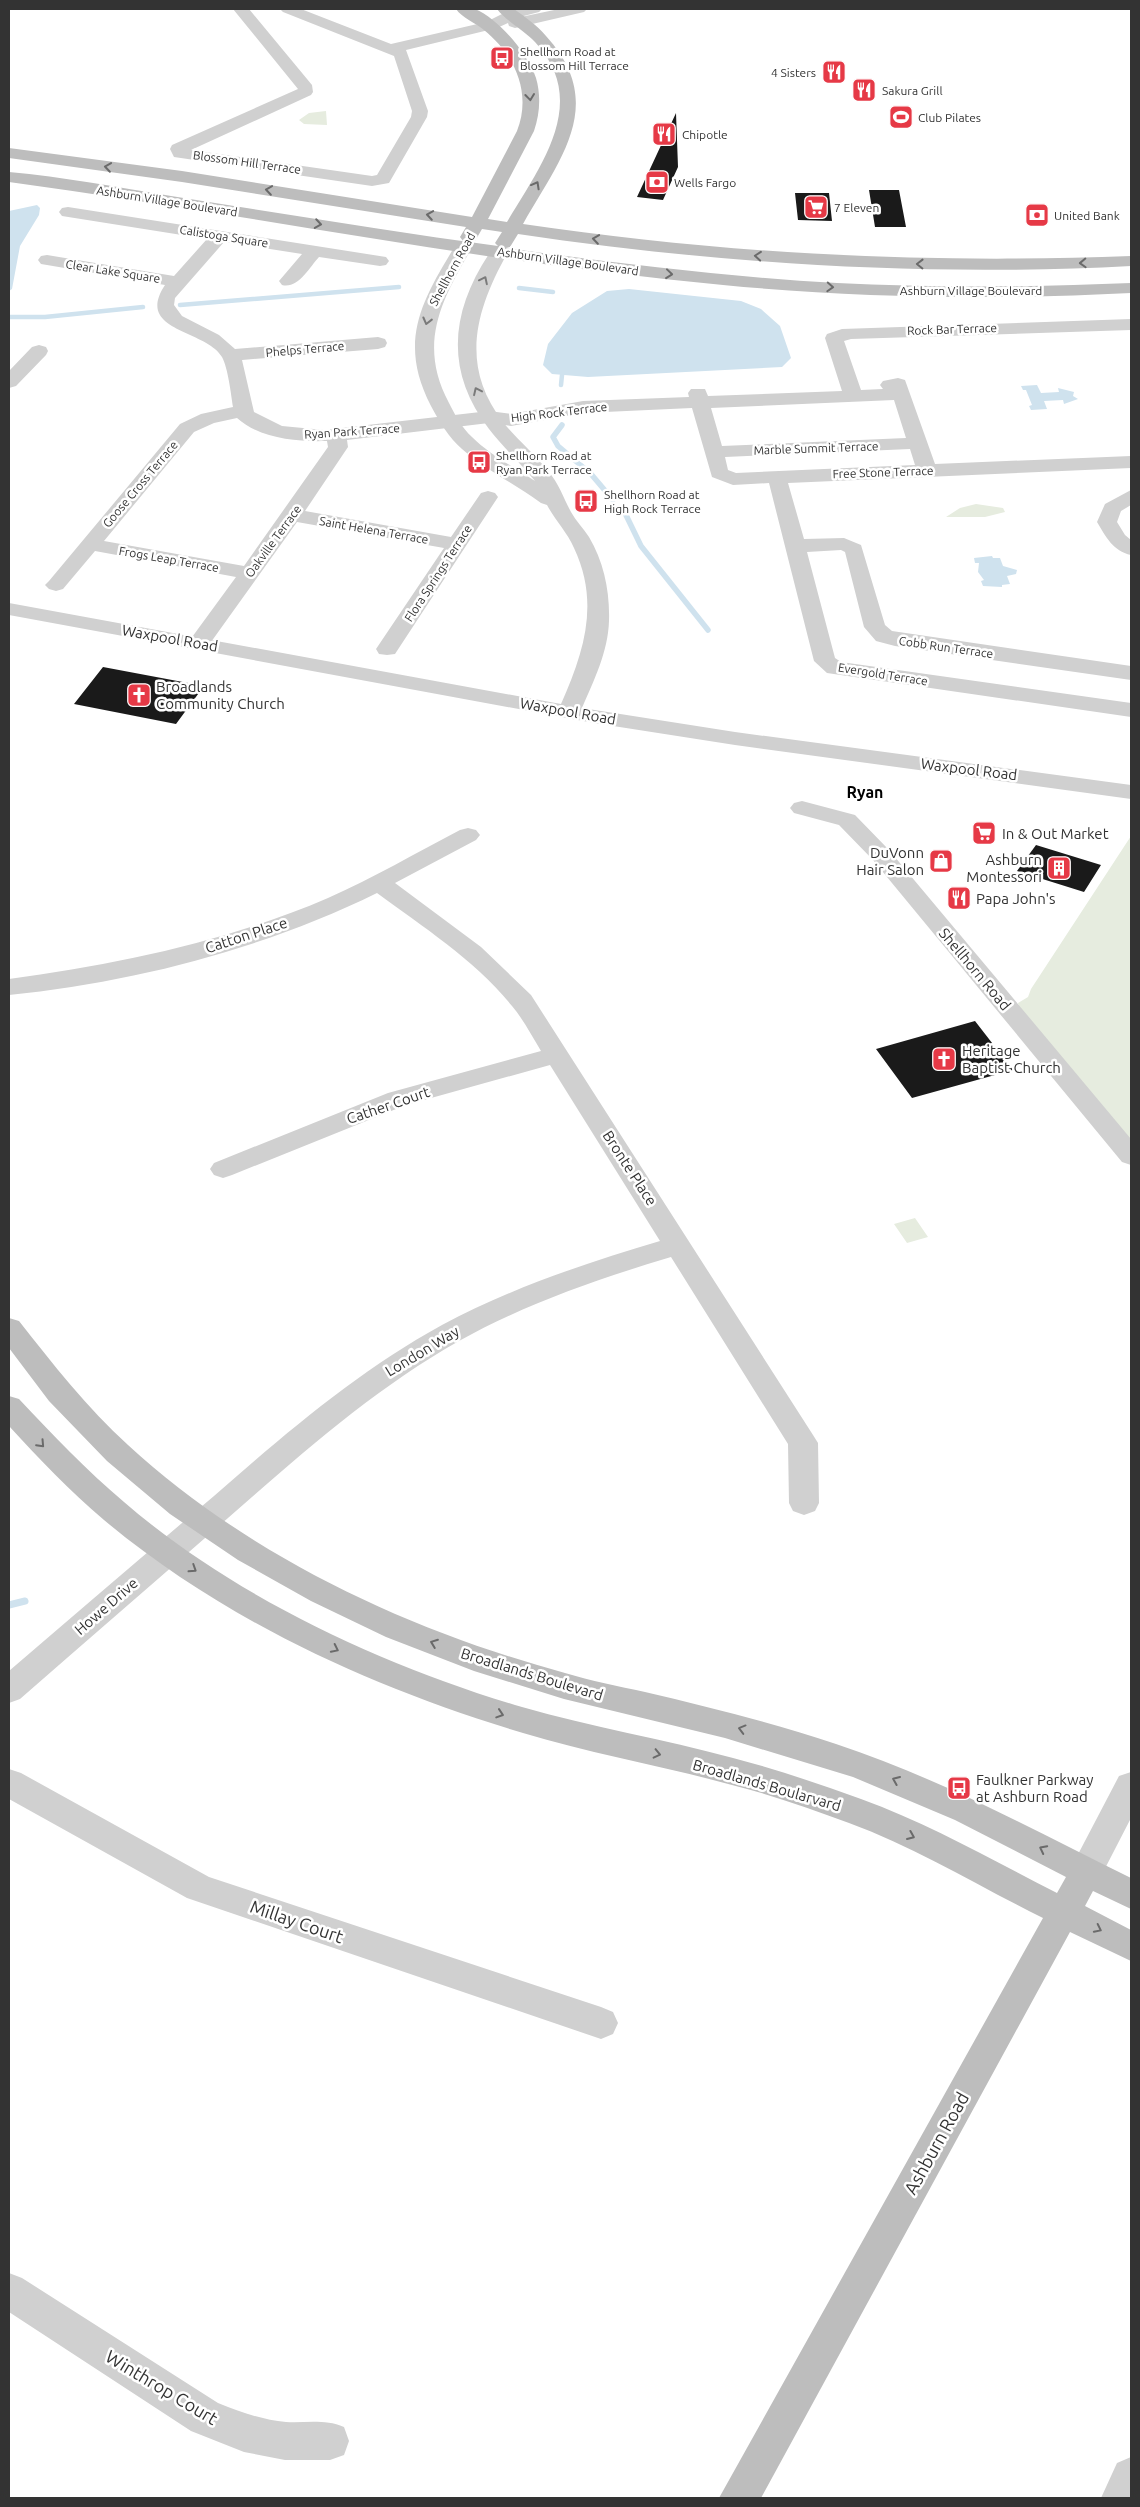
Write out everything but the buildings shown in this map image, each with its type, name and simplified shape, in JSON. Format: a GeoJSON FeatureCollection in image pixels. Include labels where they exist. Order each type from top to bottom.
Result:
{"type":"FeatureCollection","features":[{"type":"Feature","properties":{"kind":"main road","name":"Shellhorn Road"},"geometry":{"type":"LineString","coordinates":[[464,9],[491,25],[514,50],[523,66],[529,85],[531,111],[528,124],[464,246]]}},
{"type":"Feature","properties":{"kind":"main road","name":"Shellhorn Road"},"geometry":{"type":"LineString","coordinates":[[499,252],[562,137],[569,118],[571,102],[567,81],[558,58],[550,46],[519,13]]}},
{"type":"Feature","properties":{"kind":"main road","name":"Ashburn Village Boulevard"},"geometry":{"type":"LineString","coordinates":[[9,153],[512,227],[699,251],[828,261],[990,265],[1131,261]]}},
{"type":"Feature","properties":{"kind":"main road","name":"Ashburn Village Boulevard"},"geometry":{"type":"LineString","coordinates":[[9,177],[499,252],[662,274],[794,286],[972,292],[1131,288]]}},
{"type":"Feature","properties":{"kind":"main road","name":"Broadlands Boulevard"},"geometry":{"type":"LineString","coordinates":[[9,1328],[44,1375],[92,1431],[131,1466],[204,1523],[249,1553],[306,1585],[356,1610],[484,1662],[556,1684],[720,1723],[866,1767],[1012,1833],[1131,1894]]}},
{"type":"Feature","properties":{"kind":"main road"},"geometry":{"type":"LineString","coordinates":[[9,1408],[80,1482],[169,1554]]}},
{"type":"Feature","properties":{"kind":"main road","name":"Broadlands Boularvard"},"geometry":{"type":"LineString","coordinates":[[169,1554],[288,1627],[352,1657],[454,1698],[518,1720],[582,1737],[734,1772],[855,1811],[928,1843],[1064,1913]]}},
{"type":"Feature","properties":{"kind":"main road","name":"Ashburn Road"},"geometry":{"type":"LineString","coordinates":[[739,2498],[1086,1872]]}},
{"type":"Feature","properties":{"kind":"main road"},"geometry":{"type":"LineString","coordinates":[[1064,1913],[1131,1946]]}},
{"type":"Feature","properties":{"kind":"street","name":"Blossom Hill Terrace"},"geometry":{"type":"LineString","coordinates":[[241,9],[306,88],[305,92],[178,149],[180,153],[372,181],[383,179],[420,117],[420,110],[406,62],[401,53],[393,48]]}},
{"type":"Feature","properties":{"kind":"street"},"geometry":{"type":"LineString","coordinates":[[288,9],[393,48],[491,25],[519,13],[579,9]]}},
{"type":"Feature","properties":{"kind":"street","name":"Calistoga Square"},"geometry":{"type":"LineString","coordinates":[[68,212],[380,260]]}},
{"type":"Feature","properties":{"kind":"street"},"geometry":{"type":"LineString","coordinates":[[221,235],[166,298],[165,306],[168,313],[175,320],[212,339],[231,355],[242,411]]}},
{"type":"Feature","properties":{"kind":"street","name":"Shellhorn Road"},"geometry":{"type":"LineString","coordinates":[[464,246],[430,310],[424,340],[426,375],[432,393],[450,422],[467,444],[537,491],[560,510]]}},
{"type":"Feature","properties":{"kind":"street"},"geometry":{"type":"LineString","coordinates":[[288,281],[315,250]]}},
{"type":"Feature","properties":{"kind":"street","name":"Shellhorn Road"},"geometry":{"type":"LineString","coordinates":[[499,252],[470,308],[465,338],[469,372],[489,417],[543,477],[555,494],[560,510],[588,554],[598,598],[598,623],[586,674],[569,711]]}},
{"type":"Feature","properties":{"kind":"street","name":"Clear Lake Square"},"geometry":{"type":"LineString","coordinates":[[47,260],[179,282]]}},
{"type":"Feature","properties":{"kind":"street","name":"Rock Bar Terrace"},"geometry":{"type":"LineString","coordinates":[[851,391],[834,338],[849,333],[1131,324]]}},
{"type":"Feature","properties":{"kind":"street","name":"Phelps Terrace"},"geometry":{"type":"LineString","coordinates":[[231,355],[378,343]]}},
{"type":"Feature","properties":{"kind":"street"},"geometry":{"type":"LineString","coordinates":[[10,378],[39,351]]}},
{"type":"Feature","properties":{"kind":"street","name":"High Rock Terrace"},"geometry":{"type":"LineString","coordinates":[[489,417],[511,420],[584,407],[701,404],[851,391],[901,394],[928,471]]}},
{"type":"Feature","properties":{"kind":"street","name":"Free Stone Terrace"},"geometry":{"type":"LineString","coordinates":[[701,404],[719,473],[724,477],[733,479],[1131,462]]}},
{"type":"Feature","properties":{"kind":"street","name":"Ryan Park Terrace"},"geometry":{"type":"LineString","coordinates":[[242,411],[252,421],[282,432],[317,436],[489,417]]}},
{"type":"Feature","properties":{"kind":"street","name":"Goose Cross Terrace"},"geometry":{"type":"LineString","coordinates":[[56,585],[187,428],[208,418],[242,411]]}},
{"type":"Feature","properties":{"kind":"street","name":"Oakville Terrace"},"geometry":{"type":"LineString","coordinates":[[198,644],[292,516],[338,447],[336,435]]}},
{"type":"Feature","properties":{"kind":"street","name":"Marble Summit Terrace"},"geometry":{"type":"LineString","coordinates":[[714,452],[919,443]]}},
{"type":"Feature","properties":{"kind":"street","name":"Evergold Terrace"},"geometry":{"type":"LineString","coordinates":[[777,477],[826,661],[835,668],[1131,710]]}},
{"type":"Feature","properties":{"kind":"street"},"geometry":{"type":"LineString","coordinates":[[1131,496],[1112,508],[1107,522],[1117,539],[1131,549]]}},
{"type":"Feature","properties":{"kind":"street","name":"Flora Springs Terrace"},"geometry":{"type":"LineString","coordinates":[[387,649],[488,497]]}},
{"type":"Feature","properties":{"kind":"street","name":"Saint Helena Terrace"},"geometry":{"type":"LineString","coordinates":[[292,516],[457,544]]}},
{"type":"Feature","properties":{"kind":"street","name":"Frogs Leap Terrace"},"geometry":{"type":"LineString","coordinates":[[89,544],[249,573]]}},
{"type":"Feature","properties":{"kind":"street","name":"Cobb Run Terrace"},"geometry":{"type":"LineString","coordinates":[[796,546],[844,544],[854,549],[875,627],[884,636],[895,640],[1131,673]]}},
{"type":"Feature","properties":{"kind":"street","name":"Waxpool Road"},"geometry":{"type":"LineString","coordinates":[[9,609],[569,711],[789,747],[1017,775],[1131,792]]}},
{"type":"Feature","properties":{"kind":"street","name":"Shellhorn Road"},"geometry":{"type":"LineString","coordinates":[[802,808],[847,820],[881,855],[1131,1156]]}},
{"type":"Feature","properties":{"kind":"street","name":"Catton Place"},"geometry":{"type":"LineString","coordinates":[[9,987],[87,976],[154,962],[217,945],[278,925],[379,882],[468,835]]}},
{"type":"Feature","properties":{"kind":"street","name":"Bronte Place"},"geometry":{"type":"LineString","coordinates":[[379,882],[477,956],[522,1001],[803,1443],[804,1504]]}},
{"type":"Feature","properties":{"kind":"street","name":"Cather Court"},"geometry":{"type":"LineString","coordinates":[[223,1169],[397,1099],[557,1054]]}},
{"type":"Feature","properties":{"kind":"street","name":"London Way"},"geometry":{"type":"LineString","coordinates":[[204,1523],[315,1425],[368,1385],[424,1348],[470,1323],[529,1295],[597,1269],[678,1245]]}},
{"type":"Feature","properties":{"kind":"street","name":"Howe Drive"},"geometry":{"type":"LineString","coordinates":[[9,1690],[204,1523]]}},
{"type":"Feature","properties":{"kind":"street","name":"Millay Court"},"geometry":{"type":"LineString","coordinates":[[9,1783],[199,1888],[601,2023]]}},
{"type":"Feature","properties":{"kind":"street","name":"Ashburn Road"},"geometry":{"type":"LineString","coordinates":[[1086,1872],[1131,1786]]}},
{"type":"Feature","properties":{"kind":"street","name":"Winthrop Court"},"geometry":{"type":"LineString","coordinates":[[9,2291],[205,2417],[252,2435],[285,2441],[330,2441]]}},
{"type":"Feature","properties":{"kind":"street"},"geometry":{"type":"LineString","coordinates":[[1122,2498],[1131,2477]]}},
{"type":"Feature","properties":{"kind":"shaded area"},"geometry":{"type":"Polygon","coordinates":[[[326,111],[327,125],[304,124],[299,120],[309,113],[326,111]]]}},
{"type":"Feature","properties":{"kind":"shaded area"},"geometry":{"type":"Polygon","coordinates":[[[976,504],[1003,508],[1005,512],[985,517],[946,517],[960,508],[976,504]]]}},
{"type":"Feature","properties":{"kind":"shaded area"},"geometry":{"type":"Polygon","coordinates":[[[1131,836],[1131,1142],[1020,1011],[1018,1003],[1028,997],[1031,989],[1131,836]]]}},
{"type":"Feature","properties":{"kind":"shaded area"},"geometry":{"type":"Polygon","coordinates":[[[915,1218],[928,1237],[907,1243],[894,1224],[915,1218]]]}},
{"type":"Feature","properties":{"kind":"water"},"geometry":{"type":"Polygon","coordinates":[[[37,205],[40,208],[39,215],[20,246],[12,289],[9,291],[9,211],[37,205]]]}},
{"type":"Feature","properties":{"kind":"water"},"geometry":{"type":"Polygon","coordinates":[[[629,289],[741,301],[761,309],[780,326],[791,358],[782,367],[588,377],[552,374],[543,365],[548,344],[572,313],[607,291],[629,289]]]}},
{"type":"Feature","properties":{"kind":"water"},"geometry":{"type":"Polygon","coordinates":[[[1037,385],[1041,393],[1059,392],[1058,388],[1074,392],[1073,396],[1078,399],[1064,404],[1063,400],[1044,401],[1047,409],[1031,410],[1029,406],[1032,405],[1026,390],[1023,390],[1021,386],[1037,385]]]}},
{"type":"Feature","properties":{"kind":"water"},"geometry":{"type":"Polygon","coordinates":[[[992,556],[993,558],[1000,558],[1003,566],[1017,570],[1016,574],[1007,576],[1010,584],[1002,585],[1002,587],[983,586],[981,581],[984,580],[978,572],[979,563],[975,563],[974,558],[992,556]]]}},
{"type":"Feature","properties":{"kind":"waterway"},"geometry":{"type":"LineString","coordinates":[[180,305],[399,287]]}},
{"type":"Feature","properties":{"kind":"waterway"},"geometry":{"type":"LineString","coordinates":[[519,288],[553,292]]}},
{"type":"Feature","properties":{"kind":"waterway"},"geometry":{"type":"LineString","coordinates":[[9,317],[45,317],[143,307]]}},
{"type":"Feature","properties":{"kind":"waterway"},"geometry":{"type":"LineString","coordinates":[[561,385],[562,375]]}},
{"type":"Feature","properties":{"kind":"waterway"},"geometry":{"type":"LineString","coordinates":[[562,425],[553,437],[558,446],[591,474],[613,500]]}},
{"type":"Feature","properties":{"kind":"waterway"},"geometry":{"type":"LineString","coordinates":[[625,513],[641,546],[708,630]]}},
{"type":"Feature","properties":{"kind":"waterway"},"geometry":{"type":"LineString","coordinates":[[9,1605],[25,1601]]}},
{"type":"Feature","properties":{"kind":"place","name":"Shellhorn Road at Blossom Hill Terrace"},"geometry":{"type":"Point","coordinates":[502,58]}},
{"type":"Feature","properties":{"kind":"place","name":"4 Sisters"},"geometry":{"type":"Point","coordinates":[834,72]}},
{"type":"Feature","properties":{"kind":"place","name":"Sakura Grill"},"geometry":{"type":"Point","coordinates":[864,90]}},
{"type":"Feature","properties":{"kind":"place","name":"Club Pilates"},"geometry":{"type":"Point","coordinates":[901,117]}},
{"type":"Feature","properties":{"kind":"place","name":"Chipotle"},"geometry":{"type":"Point","coordinates":[664,134]}},
{"type":"Feature","properties":{"kind":"place","name":"Wells Fargo"},"geometry":{"type":"Point","coordinates":[657,182]}},
{"type":"Feature","properties":{"kind":"place","name":"7 Eleven"},"geometry":{"type":"Point","coordinates":[816,207]}},
{"type":"Feature","properties":{"kind":"place","name":"United Bank"},"geometry":{"type":"Point","coordinates":[1037,215]}},
{"type":"Feature","properties":{"kind":"place","name":"Shellhorn Road at Ryan Park Terrace"},"geometry":{"type":"Point","coordinates":[479,462]}},
{"type":"Feature","properties":{"kind":"place","name":"Shellhorn Road at High Rock Terrace"},"geometry":{"type":"Point","coordinates":[586,501]}},
{"type":"Feature","properties":{"kind":"place","name":"Broadlands Community Church"},"geometry":{"type":"Point","coordinates":[139,695]}},
{"type":"Feature","properties":{"kind":"place","name":"In & Out Market"},"geometry":{"type":"Point","coordinates":[984,833]}},
{"type":"Feature","properties":{"kind":"place","name":"DuVonn Hair Salon"},"geometry":{"type":"Point","coordinates":[941,861]}},
{"type":"Feature","properties":{"kind":"place","name":"Ashburn Montessori"},"geometry":{"type":"Point","coordinates":[1059,868]}},
{"type":"Feature","properties":{"kind":"place","name":"Papa John's"},"geometry":{"type":"Point","coordinates":[959,898]}},
{"type":"Feature","properties":{"kind":"place","name":"Heritage Baptist Church"},"geometry":{"type":"Point","coordinates":[944,1059]}},
{"type":"Feature","properties":{"kind":"place","name":"Faulkner Parkway at Ashburn Road"},"geometry":{"type":"Point","coordinates":[959,1788]}},
{"type":"Feature","properties":{"kind":"district","name":"Ryan"},"geometry":{"type":"Point","coordinates":[865,792]}}]}
